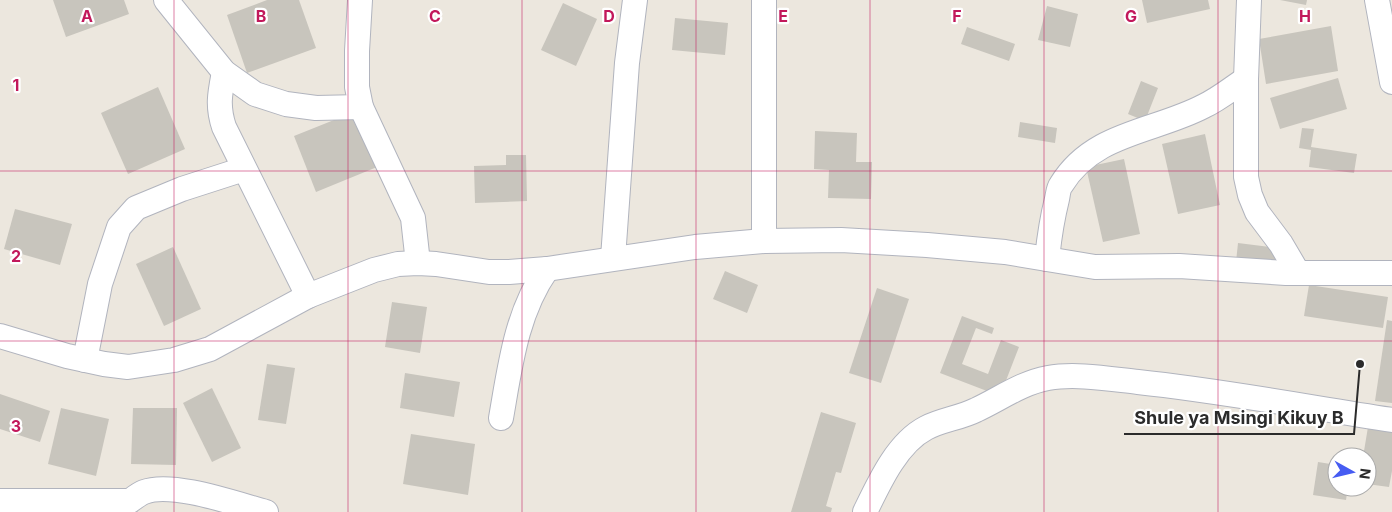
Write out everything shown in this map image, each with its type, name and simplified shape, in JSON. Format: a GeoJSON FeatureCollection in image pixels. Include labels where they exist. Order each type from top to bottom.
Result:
{"type":"FeatureCollection","features":[{"type":"Feature","properties":{"kind":"street"},"geometry":{"type":"LineString","coordinates":[[166,0],[224,72],[255,94],[286,104],[316,108],[361,108]]}},
{"type":"Feature","properties":{"kind":"street"},"geometry":{"type":"LineString","coordinates":[[360,0],[357,87],[361,108],[414,218],[418,263]]}},
{"type":"Feature","properties":{"kind":"street"},"geometry":{"type":"LineString","coordinates":[[613,258],[627,63],[635,0]]}},
{"type":"Feature","properties":{"kind":"street"},"geometry":{"type":"LineString","coordinates":[[764,0],[764,241]]}},
{"type":"Feature","properties":{"kind":"street"},"geometry":{"type":"LineString","coordinates":[[1249,0],[1246,79],[1246,177],[1250,195],[1257,212],[1281,244],[1298,273]]}},
{"type":"Feature","properties":{"kind":"street"},"geometry":{"type":"LineString","coordinates":[[1377,0],[1392,82]]}},
{"type":"Feature","properties":{"kind":"street"},"geometry":{"type":"LineString","coordinates":[[224,72],[219,97],[220,113],[224,127],[308,296]]}},
{"type":"Feature","properties":{"kind":"street"},"geometry":{"type":"LineString","coordinates":[[1046,259],[1052,219],[1060,186],[1074,168],[1093,150],[1126,134],[1169,121],[1205,106],[1246,79]]}},
{"type":"Feature","properties":{"kind":"street"},"geometry":{"type":"LineString","coordinates":[[85,360],[100,284],[120,227],[136,208],[182,189],[244,169]]}},
{"type":"Feature","properties":{"kind":"street"},"geometry":{"type":"LineString","coordinates":[[0,336],[85,360],[128,367],[174,360],[210,349],[308,296],[374,270],[398,264],[442,264],[489,272],[508,272],[547,269],[695,247],[764,241],[841,240],[927,245],[1005,252],[1095,267],[1179,266],[1298,273],[1392,273]]}},
{"type":"Feature","properties":{"kind":"street"},"geometry":{"type":"LineString","coordinates":[[501,418],[512,353],[524,310],[536,285],[547,269]]}},
{"type":"Feature","properties":{"kind":"street"},"geometry":{"type":"LineString","coordinates":[[865,512],[879,484],[913,436],[927,427],[976,410],[1018,387],[1049,378],[1086,377],[1177,386],[1392,420]]}},
{"type":"Feature","properties":{"kind":"street"},"geometry":{"type":"LineString","coordinates":[[0,501],[130,501],[143,492],[167,489],[198,494],[266,512]]}},
{"type":"Feature","properties":{"kind":"building"},"geometry":{"type":"Polygon","coordinates":[[[53,0],[124,0],[129,14],[66,37],[53,0]]]}},
{"type":"Feature","properties":{"kind":"building"},"geometry":{"type":"Polygon","coordinates":[[[267,0],[299,0],[316,48],[247,73],[227,15],[267,0]]]}},
{"type":"Feature","properties":{"kind":"building"},"geometry":{"type":"Polygon","coordinates":[[[1142,0],[1208,0],[1210,9],[1147,23],[1142,0]]]}},
{"type":"Feature","properties":{"kind":"building"},"geometry":{"type":"Polygon","coordinates":[[[1280,0],[1307,0],[1306,5],[1280,0]]]}},
{"type":"Feature","properties":{"kind":"building"},"geometry":{"type":"Polygon","coordinates":[[[563,3],[597,19],[576,66],[541,50],[563,3]]]}},
{"type":"Feature","properties":{"kind":"building"},"geometry":{"type":"Polygon","coordinates":[[[1047,6],[1078,14],[1070,47],[1038,40],[1047,6]]]}},
{"type":"Feature","properties":{"kind":"building"},"geometry":{"type":"Polygon","coordinates":[[[675,18],[728,23],[725,55],[672,50],[675,18]]]}},
{"type":"Feature","properties":{"kind":"building"},"geometry":{"type":"Polygon","coordinates":[[[1331,26],[1338,71],[1266,84],[1259,39],[1331,26]]]}},
{"type":"Feature","properties":{"kind":"building"},"geometry":{"type":"Polygon","coordinates":[[[967,27],[1015,44],[1009,61],[961,44],[967,27]]]}},
{"type":"Feature","properties":{"kind":"building"},"geometry":{"type":"Polygon","coordinates":[[[1338,78],[1347,109],[1280,129],[1270,98],[1338,78]]]}},
{"type":"Feature","properties":{"kind":"building"},"geometry":{"type":"Polygon","coordinates":[[[1141,81],[1158,88],[1145,121],[1128,114],[1141,81]]]}},
{"type":"Feature","properties":{"kind":"building"},"geometry":{"type":"Polygon","coordinates":[[[158,87],[185,149],[128,174],[101,113],[158,87]]]}},
{"type":"Feature","properties":{"kind":"building"},"geometry":{"type":"Polygon","coordinates":[[[354,112],[377,167],[316,192],[294,136],[354,112]]]}},
{"type":"Feature","properties":{"kind":"building"},"geometry":{"type":"Polygon","coordinates":[[[1020,122],[1057,128],[1055,143],[1018,137],[1020,122]]]}},
{"type":"Feature","properties":{"kind":"building"},"geometry":{"type":"Polygon","coordinates":[[[1302,128],[1314,129],[1311,147],[1357,154],[1354,173],[1309,167],[1311,150],[1299,148],[1302,128]]]}},
{"type":"Feature","properties":{"kind":"building"},"geometry":{"type":"Polygon","coordinates":[[[815,131],[857,133],[856,162],[872,162],[871,199],[828,198],[829,170],[814,169],[815,131]]]}},
{"type":"Feature","properties":{"kind":"building"},"geometry":{"type":"Polygon","coordinates":[[[1205,134],[1220,205],[1178,214],[1162,144],[1205,134]]]}},
{"type":"Feature","properties":{"kind":"building"},"geometry":{"type":"Polygon","coordinates":[[[506,155],[526,155],[527,201],[475,203],[474,166],[506,165],[506,155]]]}},
{"type":"Feature","properties":{"kind":"building"},"geometry":{"type":"Polygon","coordinates":[[[1124,159],[1140,234],[1103,242],[1086,167],[1124,159]]]}},
{"type":"Feature","properties":{"kind":"building"},"geometry":{"type":"Polygon","coordinates":[[[15,209],[72,224],[60,265],[4,249],[15,209]]]}},
{"type":"Feature","properties":{"kind":"building"},"geometry":{"type":"Polygon","coordinates":[[[1238,243],[1279,248],[1277,266],[1236,262],[1238,243]]]}},
{"type":"Feature","properties":{"kind":"building"},"geometry":{"type":"Polygon","coordinates":[[[173,247],[201,309],[164,326],[136,264],[173,247]]]}},
{"type":"Feature","properties":{"kind":"building"},"geometry":{"type":"Polygon","coordinates":[[[725,271],[758,285],[747,313],[713,299],[725,271]]]}},
{"type":"Feature","properties":{"kind":"building"},"geometry":{"type":"Polygon","coordinates":[[[1309,285],[1388,297],[1383,328],[1304,316],[1309,285]]]}},
{"type":"Feature","properties":{"kind":"building"},"geometry":{"type":"Polygon","coordinates":[[[877,288],[909,299],[881,383],[849,373],[877,288]]]}},
{"type":"Feature","properties":{"kind":"building"},"geometry":{"type":"Polygon","coordinates":[[[392,302],[427,307],[420,353],[385,347],[392,302]]]}},
{"type":"Feature","properties":{"kind":"building"},"geometry":{"type":"Polygon","coordinates":[[[962,316],[994,328],[992,334],[976,328],[962,364],[988,374],[1001,340],[1019,347],[1000,396],[940,373],[962,316]]]}},
{"type":"Feature","properties":{"kind":"building"},"geometry":{"type":"Polygon","coordinates":[[[1387,320],[1392,321],[1392,403],[1375,401],[1387,320]]]}},
{"type":"Feature","properties":{"kind":"building"},"geometry":{"type":"Polygon","coordinates":[[[267,364],[295,368],[286,424],[258,420],[267,364]]]}},
{"type":"Feature","properties":{"kind":"building"},"geometry":{"type":"Polygon","coordinates":[[[405,373],[460,382],[454,417],[400,408],[405,373]]]}},
{"type":"Feature","properties":{"kind":"building"},"geometry":{"type":"Polygon","coordinates":[[[212,388],[241,448],[212,462],[183,403],[212,388]]]}},
{"type":"Feature","properties":{"kind":"building"},"geometry":{"type":"Polygon","coordinates":[[[0,394],[50,411],[40,442],[0,429],[0,394]]]}},
{"type":"Feature","properties":{"kind":"building"},"geometry":{"type":"Polygon","coordinates":[[[61,408],[109,419],[96,476],[48,464],[61,408]]]}},
{"type":"Feature","properties":{"kind":"building"},"geometry":{"type":"Polygon","coordinates":[[[133,408],[177,408],[176,465],[131,464],[133,408]]]}},
{"type":"Feature","properties":{"kind":"building"},"geometry":{"type":"Polygon","coordinates":[[[821,412],[856,423],[841,473],[836,472],[826,506],[832,508],[831,512],[791,512],[821,412]]]}},
{"type":"Feature","properties":{"kind":"building"},"geometry":{"type":"Polygon","coordinates":[[[1369,421],[1392,425],[1392,471],[1389,487],[1377,485],[1377,447],[1365,447],[1369,421]]]}},
{"type":"Feature","properties":{"kind":"building"},"geometry":{"type":"Polygon","coordinates":[[[411,434],[475,444],[468,495],[403,484],[411,434]]]}},
{"type":"Feature","properties":{"kind":"building"},"geometry":{"type":"Polygon","coordinates":[[[1318,462],[1327,463],[1327,497],[1346,497],[1346,500],[1313,495],[1318,462]]]}},
{"type":"Feature","properties":{"kind":"place","name":"Shule ya Msingi Kikuy B"},"geometry":{"type":"Point","coordinates":[1360,364]}}]}
